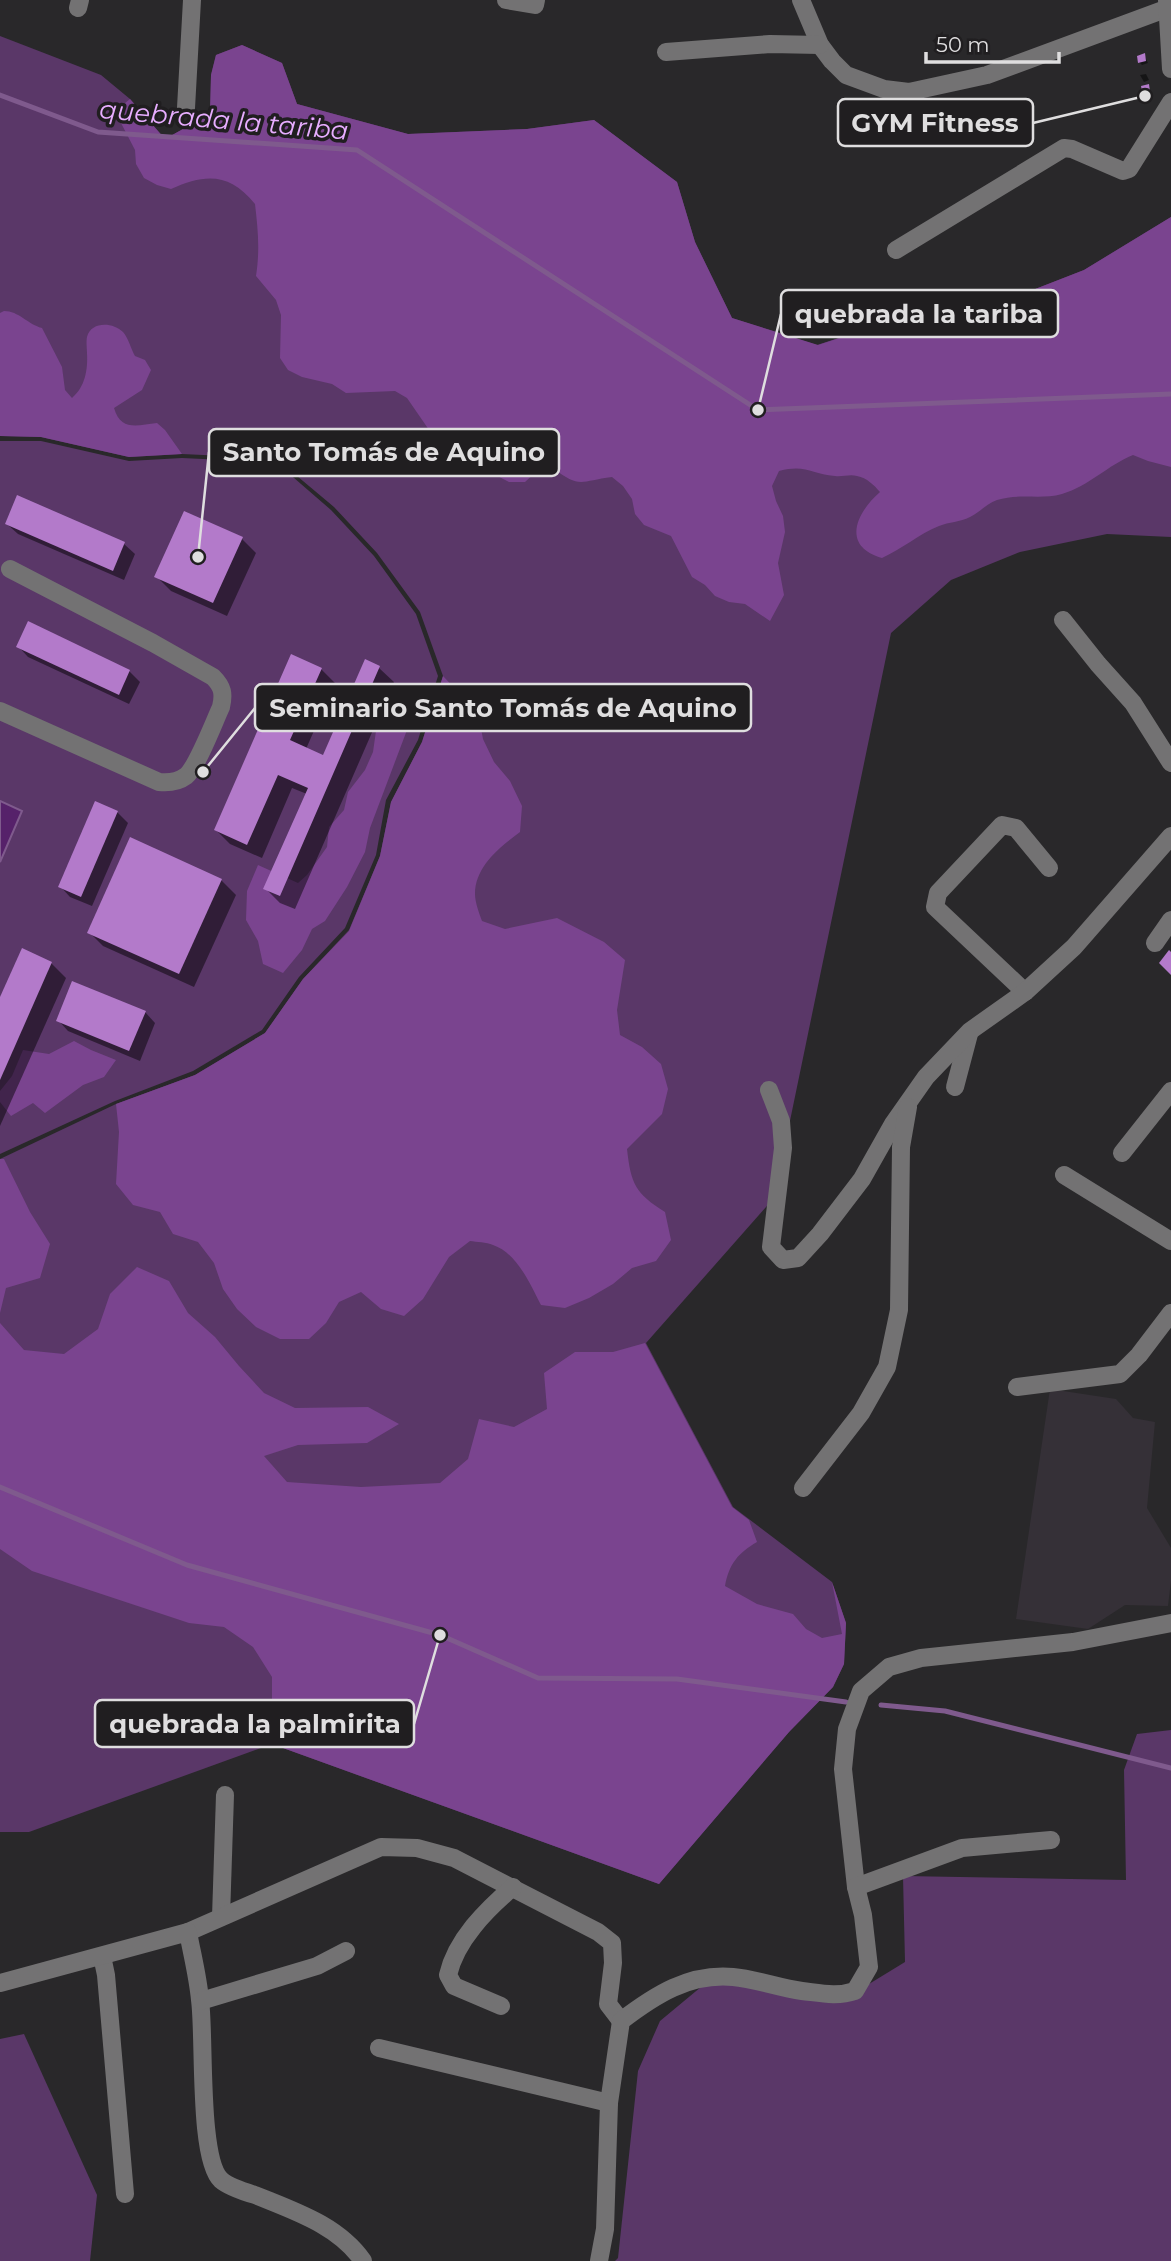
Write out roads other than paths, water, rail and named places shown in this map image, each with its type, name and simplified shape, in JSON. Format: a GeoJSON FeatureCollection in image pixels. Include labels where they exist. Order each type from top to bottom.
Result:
{"type":"FeatureCollection","features":[{"type":"Feature","properties":{"kind":"street"},"geometry":{"type":"LineString","coordinates":[[187,108],[192,0]]}},
{"type":"Feature","properties":{"kind":"street"},"geometry":{"type":"LineString","coordinates":[[506,0],[535,5],[536,0]]}},
{"type":"Feature","properties":{"kind":"street"},"geometry":{"type":"LineString","coordinates":[[801,0],[820,45],[832,61],[846,75],[884,89],[909,92],[987,75],[1169,5],[1171,69]]}},
{"type":"Feature","properties":{"kind":"street"},"geometry":{"type":"LineString","coordinates":[[666,52],[770,44],[820,45]]}},
{"type":"Feature","properties":{"kind":"street"},"geometry":{"type":"LineString","coordinates":[[896,250],[1064,148],[1123,171],[1129,169],[1171,102]]}},
{"type":"Feature","properties":{"kind":"street"},"geometry":{"type":"LineString","coordinates":[[0,711],[159,782],[169,783],[178,781],[191,771],[221,707],[223,696],[220,684],[213,677],[10,569]]}},
{"type":"Feature","properties":{"kind":"street"},"geometry":{"type":"LineString","coordinates":[[1063,620],[1133,703],[1171,763]]}},
{"type":"Feature","properties":{"kind":"street"},"geometry":{"type":"LineString","coordinates":[[1025,992],[935,906],[938,893],[1002,825],[1016,828],[1049,868]]}},
{"type":"Feature","properties":{"kind":"street"},"geometry":{"type":"LineString","coordinates":[[769,1090],[781,1121],[783,1148],[771,1247],[782,1260],[798,1258],[820,1234],[862,1179],[893,1124],[926,1077],[970,1031],[1025,992],[1074,947],[1171,836]]}},
{"type":"Feature","properties":{"kind":"street"},"geometry":{"type":"LineString","coordinates":[[1155,943],[1171,920]]}},
{"type":"Feature","properties":{"kind":"street"},"geometry":{"type":"LineString","coordinates":[[955,1087],[970,1031]]}},
{"type":"Feature","properties":{"kind":"street"},"geometry":{"type":"LineString","coordinates":[[1122,1153],[1171,1091]]}},
{"type":"Feature","properties":{"kind":"street"},"geometry":{"type":"LineString","coordinates":[[803,1488],[861,1413],[887,1367],[899,1310],[901,1147],[909,1100]]}},
{"type":"Feature","properties":{"kind":"street"},"geometry":{"type":"LineString","coordinates":[[1064,1175],[1171,1241]]}},
{"type":"Feature","properties":{"kind":"street"},"geometry":{"type":"LineString","coordinates":[[1017,1387],[1120,1374],[1139,1355],[1171,1312]]}},
{"type":"Feature","properties":{"kind":"street"},"geometry":{"type":"LineString","coordinates":[[599,2261],[605,2229],[608,2103],[621,2021],[652,1998],[693,1979],[734,1977],[787,1989],[842,1996],[855,1991],[869,1967],[863,1915],[856,1887],[843,1769],[848,1729],[861,1691],[889,1667],[921,1658],[1073,1642],[1171,1623]]}},
{"type":"Feature","properties":{"kind":"street"},"geometry":{"type":"LineString","coordinates":[[221,1917],[225,1795]]}},
{"type":"Feature","properties":{"kind":"street"},"geometry":{"type":"LineString","coordinates":[[856,1887],[962,1848],[1052,1840]]}},
{"type":"Feature","properties":{"kind":"street"},"geometry":{"type":"LineString","coordinates":[[0,1983],[188,1932],[381,1847],[417,1848],[454,1858],[598,1932],[612,1943],[613,1963],[608,2004],[621,2021]]}},
{"type":"Feature","properties":{"kind":"street"},"geometry":{"type":"LineString","coordinates":[[501,2006],[454,1986],[448,1975],[452,1961],[465,1939],[496,1901],[513,1887]]}},
{"type":"Feature","properties":{"kind":"street"},"geometry":{"type":"LineString","coordinates":[[188,1932],[201,2001],[206,2134],[214,2169],[221,2180],[312,2218],[354,2247],[363,2261]]}},
{"type":"Feature","properties":{"kind":"street"},"geometry":{"type":"LineString","coordinates":[[201,2001],[317,1966],[346,1951]]}},
{"type":"Feature","properties":{"kind":"street"},"geometry":{"type":"LineString","coordinates":[[102,1956],[106,1975],[125,2194]]}},
{"type":"Feature","properties":{"kind":"street"},"geometry":{"type":"LineString","coordinates":[[379,2048],[608,2103]]}},
{"type":"Feature","properties":{"kind":"waterway","name":"quebrada la tariba"},"geometry":{"type":"LineString","coordinates":[[0,95],[98,132],[357,150],[758,410],[1171,394]]}},
{"type":"Feature","properties":{"kind":"waterway"},"geometry":{"type":"LineString","coordinates":[[0,1487],[187,1565],[440,1635],[538,1678],[677,1679],[846,1702]]}},
{"type":"Feature","properties":{"kind":"waterway"},"geometry":{"type":"LineString","coordinates":[[881,1705],[945,1711],[1171,1768]]}},
{"type":"Feature","properties":{"kind":"place","name":"GYM Fitness"},"geometry":{"type":"Point","coordinates":[1145,96]}},
{"type":"Feature","properties":{"kind":"place","name":"quebrada la tariba"},"geometry":{"type":"Point","coordinates":[758,410]}},
{"type":"Feature","properties":{"kind":"place","name":"Santo Tomás de Aquino"},"geometry":{"type":"Point","coordinates":[198,557]}},
{"type":"Feature","properties":{"kind":"place","name":"Seminario Santo Tomás de Aquino"},"geometry":{"type":"Point","coordinates":[203,772]}},
{"type":"Feature","properties":{"kind":"place","name":"quebrada la palmirita"},"geometry":{"type":"Point","coordinates":[440,1635]}}]}
